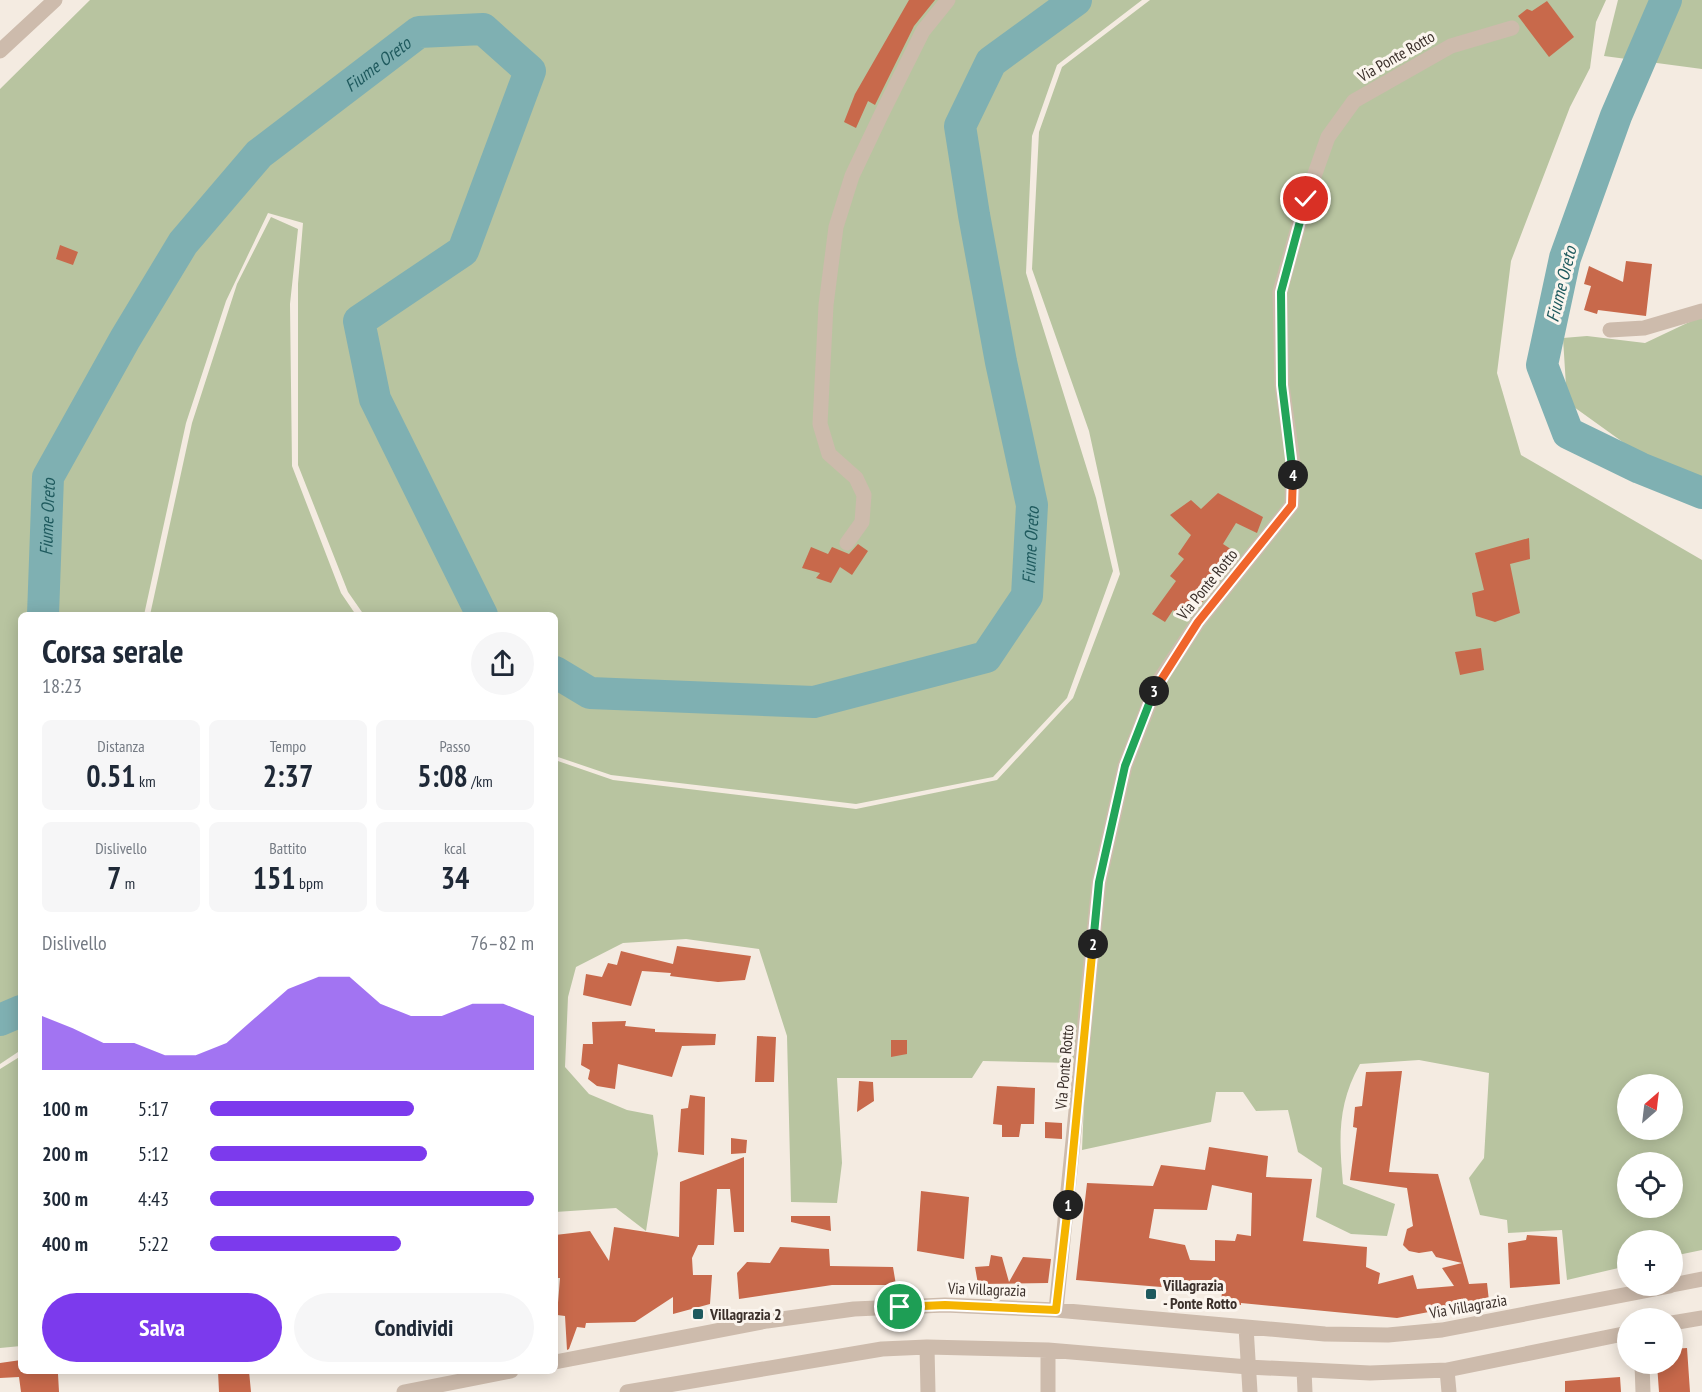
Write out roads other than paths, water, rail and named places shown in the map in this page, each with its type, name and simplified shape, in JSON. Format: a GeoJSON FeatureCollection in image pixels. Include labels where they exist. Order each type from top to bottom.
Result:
{"type":"FeatureCollection","features":[{"type":"Feature","properties":{"kind":"street"},"geometry":{"type":"LineString","coordinates":[[0,51],[55,0]]}},
{"type":"Feature","properties":{"kind":"street"},"geometry":{"type":"LineString","coordinates":[[847,543],[862,522],[864,495],[856,478],[829,454],[820,424],[826,305],[836,227],[852,176],[881,115],[923,31],[948,0]]}},
{"type":"Feature","properties":{"kind":"street","name":"Via Ponte Rotto"},"geometry":{"type":"LineString","coordinates":[[1056,1310],[1099,882],[1125,766],[1157,684],[1198,622],[1292,505],[1293,462],[1282,385],[1281,292],[1306,199],[1324,148],[1328,138],[1354,101],[1451,46],[1512,28]]}},
{"type":"Feature","properties":{"kind":"street"},"geometry":{"type":"LineString","coordinates":[[1610,330],[1644,328],[1702,311]]}},
{"type":"Feature","properties":{"kind":"street","name":"Via Villagrazia"},"geometry":{"type":"LineString","coordinates":[[1683,1283],[1702,1279]]}},
{"type":"Feature","properties":{"kind":"street","name":"Via Villagrazia"},"geometry":{"type":"LineString","coordinates":[[558,1361],[767,1321],[854,1309],[945,1305],[1056,1310],[1324,1334],[1388,1335],[1442,1330],[1617,1296]]}},
{"type":"Feature","properties":{"kind":"street"},"geometry":{"type":"LineString","coordinates":[[1683,1321],[1702,1318]]}},
{"type":"Feature","properties":{"kind":"street"},"geometry":{"type":"LineString","coordinates":[[1246,1327],[1250,1392]]}},
{"type":"Feature","properties":{"kind":"street"},"geometry":{"type":"LineString","coordinates":[[627,1392],[882,1349],[927,1347],[1048,1350],[1248,1367],[1370,1373],[1447,1370],[1617,1335]]}},
{"type":"Feature","properties":{"kind":"street"},"geometry":{"type":"LineString","coordinates":[[927,1347],[928,1392]]}},
{"type":"Feature","properties":{"kind":"street"},"geometry":{"type":"LineString","coordinates":[[1048,1350],[1048,1392]]}},
{"type":"Feature","properties":{"kind":"street"},"geometry":{"type":"LineString","coordinates":[[1304,1370],[1305,1392]]}},
{"type":"Feature","properties":{"kind":"street"},"geometry":{"type":"LineString","coordinates":[[1447,1370],[1449,1392]]}},
{"type":"Feature","properties":{"kind":"street"},"geometry":{"type":"LineString","coordinates":[[404,1392],[496,1374]]}},
{"type":"Feature","properties":{"kind":"street"},"geometry":{"type":"LineString","coordinates":[[1642,1374],[1643,1392]]}},
{"type":"Feature","properties":{"kind":"waterway","name":"Fiume Oreto"},"geometry":{"type":"LineString","coordinates":[[558,674],[590,693],[814,702],[986,657],[1027,596],[1032,505],[1001,362],[960,126],[991,62],[1076,0]]}},
{"type":"Feature","properties":{"kind":"waterway","name":"Fiume Oreto"},"geometry":{"type":"LineString","coordinates":[[1666,0],[1616,116],[1565,258],[1542,365],[1568,433],[1640,468],[1702,493]]}},
{"type":"Feature","properties":{"kind":"waterway","name":"Fiume Oreto"},"geometry":{"type":"LineString","coordinates":[[43,612],[48,477],[125,339],[183,243],[259,154],[419,32],[483,29],[530,71],[463,251],[359,321],[375,399],[481,612]]}},
{"type":"Feature","properties":{"kind":"waterway","name":"Fiume Oreto"},"geometry":{"type":"LineString","coordinates":[[0,1020],[18,1012]]}},
{"type":"Feature","properties":{"kind":"place","name":"Villagrazia - Ponte Rotto"},"geometry":{"type":"Point","coordinates":[1151,1294]}},
{"type":"Feature","properties":{"kind":"place","name":"Villagrazia 2"},"geometry":{"type":"Point","coordinates":[698,1314]}}]}
